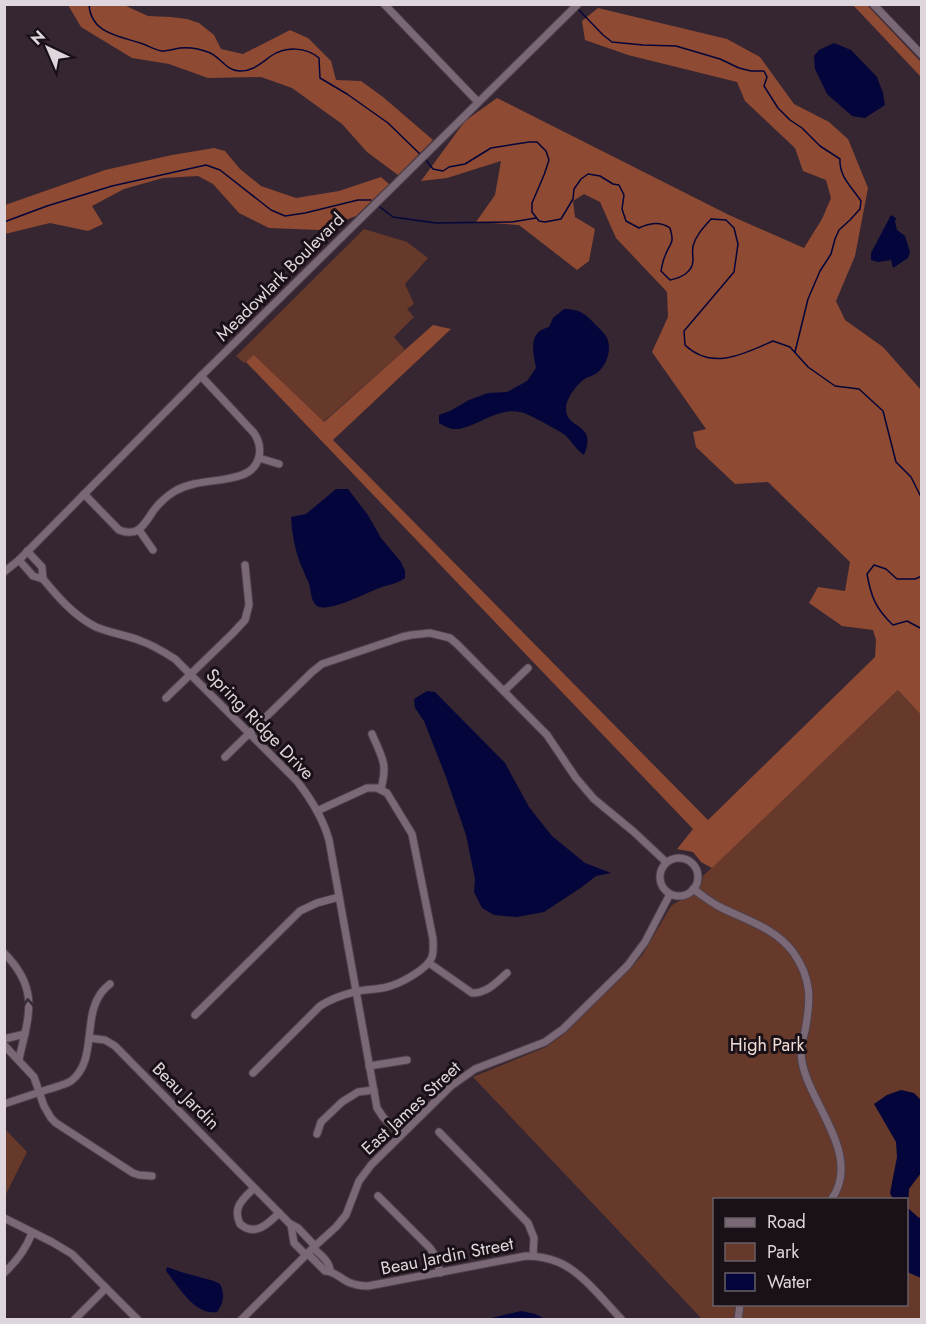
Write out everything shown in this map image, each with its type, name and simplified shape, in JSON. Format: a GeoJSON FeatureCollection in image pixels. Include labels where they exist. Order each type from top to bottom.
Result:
{"type":"FeatureCollection","features":[{"type":"Feature","properties":{"kind":"street"},"geometry":{"type":"LineString","coordinates":[[384,4],[478,102]]}},
{"type":"Feature","properties":{"kind":"street","name":"Meadowlark Boulevard"},"geometry":{"type":"LineString","coordinates":[[4,572],[19,560],[201,376],[578,4]]}},
{"type":"Feature","properties":{"kind":"street"},"geometry":{"type":"LineString","coordinates":[[873,4],[921,55]]}},
{"type":"Feature","properties":{"kind":"street"},"geometry":{"type":"LineString","coordinates":[[84,494],[119,530],[131,532],[139,530],[162,500],[174,492],[192,484],[244,474],[254,467],[259,458],[260,445],[254,433],[201,376]]}},
{"type":"Feature","properties":{"kind":"street"},"geometry":{"type":"LineString","coordinates":[[259,458],[279,464]]}},
{"type":"Feature","properties":{"kind":"street"},"geometry":{"type":"LineString","coordinates":[[139,530],[153,550]]}},
{"type":"Feature","properties":{"kind":"street","name":"Spring Ridge Drive"},"geometry":{"type":"LineString","coordinates":[[27,551],[42,567],[44,579],[64,603],[84,620],[101,629],[153,646],[175,659],[297,782],[312,801],[325,827],[377,1108],[401,1136]]}},
{"type":"Feature","properties":{"kind":"street","name":"Spring Ridge Drive"},"geometry":{"type":"LineString","coordinates":[[19,560],[33,576],[44,579]]}},
{"type":"Feature","properties":{"kind":"street"},"geometry":{"type":"LineString","coordinates":[[166,698],[244,620],[249,605],[245,565]]}},
{"type":"Feature","properties":{"kind":"street"},"geometry":{"type":"LineString","coordinates":[[225,757],[323,664],[406,636],[430,633],[450,638],[466,652],[547,735],[576,778],[594,799],[666,862]]}},
{"type":"Feature","properties":{"kind":"street"},"geometry":{"type":"LineString","coordinates":[[504,692],[528,668]]}},
{"type":"Feature","properties":{"kind":"street"},"geometry":{"type":"LineString","coordinates":[[372,734],[384,763],[385,775],[381,789]]}},
{"type":"Feature","properties":{"kind":"street"},"geometry":{"type":"LineString","coordinates":[[253,1073],[320,1006],[332,998],[356,991],[394,985],[429,963],[433,954],[433,939],[412,834],[392,799],[381,789],[371,787],[317,811]]}},
{"type":"Feature","properties":{"kind":"street"},"geometry":{"type":"LineString","coordinates":[[682,858],[692,862],[697,870],[698,880],[693,889],[684,896],[670,894],[665,890],[660,879],[666,862],[682,858]]}},
{"type":"Feature","properties":{"kind":"street"},"geometry":{"type":"LineString","coordinates":[[693,889],[718,906],[766,928],[778,937],[791,950],[806,974],[810,997],[802,1061],[810,1085],[832,1132],[841,1163],[839,1185],[832,1198]]}},
{"type":"Feature","properties":{"kind":"street","name":"East James Street"},"geometry":{"type":"LineString","coordinates":[[241,1320],[342,1221],[364,1173],[451,1086],[475,1069],[545,1042],[563,1029],[628,965],[645,942],[670,894]]}},
{"type":"Feature","properties":{"kind":"street"},"geometry":{"type":"LineString","coordinates":[[195,1015],[300,911],[339,897]]}},
{"type":"Feature","properties":{"kind":"street"},"geometry":{"type":"LineString","coordinates":[[4,953],[14,962],[28,992],[30,1009],[19,1059]]}},
{"type":"Feature","properties":{"kind":"street"},"geometry":{"type":"LineString","coordinates":[[429,963],[472,993],[494,986],[507,974]]}},
{"type":"Feature","properties":{"kind":"street"},"geometry":{"type":"LineString","coordinates":[[4,1104],[68,1083],[78,1073],[83,1064],[94,1006],[110,984]]}},
{"type":"Feature","properties":{"kind":"street"},"geometry":{"type":"LineString","coordinates":[[4,1039],[25,1034]]}},
{"type":"Feature","properties":{"kind":"street","name":"Beau Jardin"},"geometry":{"type":"LineString","coordinates":[[89,1038],[105,1040],[115,1046],[291,1225],[298,1228],[327,1261],[330,1271],[322,1269],[294,1243],[291,1225]]}},
{"type":"Feature","properties":{"kind":"street"},"geometry":{"type":"LineString","coordinates":[[4,1045],[34,1077],[46,1111],[56,1123],[122,1167],[139,1175],[152,1176]]}},
{"type":"Feature","properties":{"kind":"street"},"geometry":{"type":"LineString","coordinates":[[369,1066],[407,1060]]}},
{"type":"Feature","properties":{"kind":"street"},"geometry":{"type":"LineString","coordinates":[[317,1134],[321,1122],[342,1102],[358,1092],[374,1090]]}},
{"type":"Feature","properties":{"kind":"street"},"geometry":{"type":"LineString","coordinates":[[439,1131],[528,1223],[534,1238],[534,1256]]}},
{"type":"Feature","properties":{"kind":"street"},"geometry":{"type":"LineString","coordinates":[[254,1188],[238,1204],[236,1211],[240,1224],[257,1230],[279,1213]]}},
{"type":"Feature","properties":{"kind":"street"},"geometry":{"type":"LineString","coordinates":[[378,1196],[430,1248],[436,1257],[440,1273]]}},
{"type":"Feature","properties":{"kind":"street"},"geometry":{"type":"LineString","coordinates":[[4,1218],[72,1254],[138,1320]]}},
{"type":"Feature","properties":{"kind":"street"},"geometry":{"type":"LineString","coordinates":[[4,1273],[18,1259],[32,1233]]}},
{"type":"Feature","properties":{"kind":"street","name":"Beau Jardin Street"},"geometry":{"type":"LineString","coordinates":[[330,1271],[349,1282],[368,1286],[534,1256],[557,1262],[573,1271],[622,1320]]}},
{"type":"Feature","properties":{"kind":"street"},"geometry":{"type":"LineString","coordinates":[[74,1320],[106,1287]]}},
{"type":"Feature","properties":{"kind":"green space"},"geometry":{"type":"Polygon","coordinates":[[[364,229],[407,242],[428,258],[405,284],[414,304],[407,309],[414,317],[394,337],[405,350],[323,422],[255,356],[244,363],[236,356],[364,229]]]}},
{"type":"Feature","properties":{"kind":"green space","name":"High Park"},"geometry":{"type":"Polygon","coordinates":[[[898,690],[921,715],[921,1319],[702,1319],[473,1077],[546,1047],[560,1037],[632,967],[643,954],[671,906],[692,896],[702,883],[703,876],[898,690]]]}},
{"type":"Feature","properties":{"kind":"green space"},"geometry":{"type":"Polygon","coordinates":[[[5,1129],[27,1152],[5,1196],[5,1129]]]}},
{"type":"Feature","properties":{"kind":"shaded area"},"geometry":{"type":"Polygon","coordinates":[[[68,5],[124,5],[148,16],[187,19],[199,23],[214,35],[221,49],[243,54],[290,30],[308,38],[331,61],[336,80],[361,81],[433,140],[398,175],[367,152],[342,124],[292,88],[261,77],[208,78],[169,64],[132,58],[81,27],[68,5]]]}},
{"type":"Feature","properties":{"kind":"shaded area"},"geometry":{"type":"Polygon","coordinates":[[[853,5],[867,5],[921,62],[921,77],[853,5]]]}},
{"type":"Feature","properties":{"kind":"shaded area"},"geometry":{"type":"Polygon","coordinates":[[[598,8],[727,39],[760,57],[794,104],[829,122],[848,139],[868,188],[855,256],[836,301],[845,320],[883,347],[921,390],[921,715],[898,690],[712,868],[701,862],[693,852],[677,849],[693,829],[246,362],[254,355],[324,422],[433,325],[451,329],[333,440],[708,820],[875,657],[876,640],[873,630],[842,626],[809,603],[818,587],[845,591],[850,562],[768,482],[735,484],[696,447],[693,432],[706,429],[652,352],[668,317],[667,292],[616,238],[600,202],[584,194],[573,201],[575,217],[595,229],[589,261],[577,270],[519,225],[476,222],[495,195],[501,161],[447,178],[421,181],[465,121],[497,98],[729,215],[804,248],[822,219],[831,198],[826,180],[803,171],[795,148],[745,101],[737,82],[628,55],[585,40],[582,21],[598,8]]]}},
{"type":"Feature","properties":{"kind":"shaded area"},"geometry":{"type":"Polygon","coordinates":[[[214,148],[225,151],[240,169],[261,186],[296,198],[339,191],[381,177],[389,184],[356,216],[319,230],[269,228],[239,213],[213,184],[198,176],[163,178],[124,189],[92,206],[103,224],[88,231],[50,223],[5,234],[5,205],[105,170],[214,148]]]}},
{"type":"Feature","properties":{"kind":"water"},"geometry":{"type":"Polygon","coordinates":[[[834,43],[851,50],[877,77],[885,105],[865,118],[852,116],[827,94],[815,69],[814,56],[819,50],[834,43]]]}},
{"type":"Feature","properties":{"kind":"water"},"geometry":{"type":"Polygon","coordinates":[[[891,215],[896,218],[897,230],[905,236],[910,252],[908,258],[893,268],[891,260],[878,262],[871,260],[871,253],[891,215]]]}},
{"type":"Feature","properties":{"kind":"water"},"geometry":{"type":"Polygon","coordinates":[[[564,309],[575,310],[587,316],[608,342],[609,352],[604,365],[597,373],[579,384],[566,405],[567,416],[584,431],[587,437],[584,455],[565,435],[524,413],[505,412],[461,429],[452,429],[439,423],[439,415],[469,400],[488,393],[507,392],[527,381],[536,368],[534,339],[542,330],[549,327],[553,318],[564,309]]]}},
{"type":"Feature","properties":{"kind":"water"},"geometry":{"type":"Polygon","coordinates":[[[336,489],[348,489],[368,515],[381,538],[401,562],[405,578],[348,602],[323,607],[317,606],[312,599],[309,582],[301,566],[293,538],[291,517],[306,514],[336,489]]]}},
{"type":"Feature","properties":{"kind":"water"},"geometry":{"type":"Polygon","coordinates":[[[427,691],[435,692],[505,763],[529,807],[552,836],[585,863],[611,873],[596,876],[544,912],[517,917],[494,915],[482,908],[474,892],[475,879],[466,835],[424,721],[415,708],[414,699],[427,691]]]}},
{"type":"Feature","properties":{"kind":"water"},"geometry":{"type":"Polygon","coordinates":[[[901,1090],[914,1093],[921,1100],[921,1173],[909,1189],[908,1208],[908,1198],[892,1198],[890,1193],[897,1157],[896,1142],[874,1104],[887,1095],[901,1090]]]}},
{"type":"Feature","properties":{"kind":"water"},"geometry":{"type":"Polygon","coordinates":[[[908,1208],[919,1218],[921,1216],[921,1278],[908,1272],[908,1208]]]}},
{"type":"Feature","properties":{"kind":"water"},"geometry":{"type":"Polygon","coordinates":[[[167,1267],[220,1284],[223,1298],[217,1312],[202,1310],[188,1299],[166,1271],[167,1267]]]}},
{"type":"Feature","properties":{"kind":"water"},"geometry":{"type":"Polygon","coordinates":[[[521,1311],[546,1319],[487,1319],[521,1311]]]}},
{"type":"Feature","properties":{"kind":"waterway"},"geometry":{"type":"LineString","coordinates":[[89,4],[94,21],[107,32],[162,51],[183,48],[205,51],[234,70],[252,69],[271,56],[289,49],[314,54],[319,58],[320,78],[388,123],[421,155]]}},
{"type":"Feature","properties":{"kind":"waterway"},"geometry":{"type":"LineString","coordinates":[[578,9],[612,42],[676,46],[720,59],[739,68],[764,71],[767,77],[764,86],[778,108],[820,146],[840,159],[844,177],[861,201],[860,209],[839,230],[831,254],[820,271],[808,299],[795,352]]}},
{"type":"Feature","properties":{"kind":"waterway"},"geometry":{"type":"LineString","coordinates":[[425,159],[433,169],[443,171],[449,167],[465,164],[491,148],[537,142],[546,151],[549,160],[532,203],[532,212],[539,221],[561,219],[581,179],[588,174],[600,176],[619,185],[624,195],[622,209],[626,221],[639,228],[655,224],[662,224],[670,228],[672,241],[661,271],[670,280],[689,271],[693,260],[694,242],[711,219],[726,220],[734,228],[738,244],[734,272],[684,331],[685,345],[695,353],[717,359],[740,355],[773,341],[790,347],[808,367],[835,386],[859,389],[883,411],[896,462],[911,477],[922,499]]}},
{"type":"Feature","properties":{"kind":"waterway"},"geometry":{"type":"LineString","coordinates":[[4,222],[112,186],[206,165],[220,170],[271,210],[285,216],[358,200],[371,200]]}},
{"type":"Feature","properties":{"kind":"waterway"},"geometry":{"type":"LineString","coordinates":[[380,207],[393,217],[436,223],[512,222],[536,218]]}},
{"type":"Feature","properties":{"kind":"waterway"},"geometry":{"type":"LineString","coordinates":[[922,576],[915,579],[897,579],[886,569],[874,565],[867,574],[870,589],[882,614],[893,625],[907,621],[922,629]]}}]}
